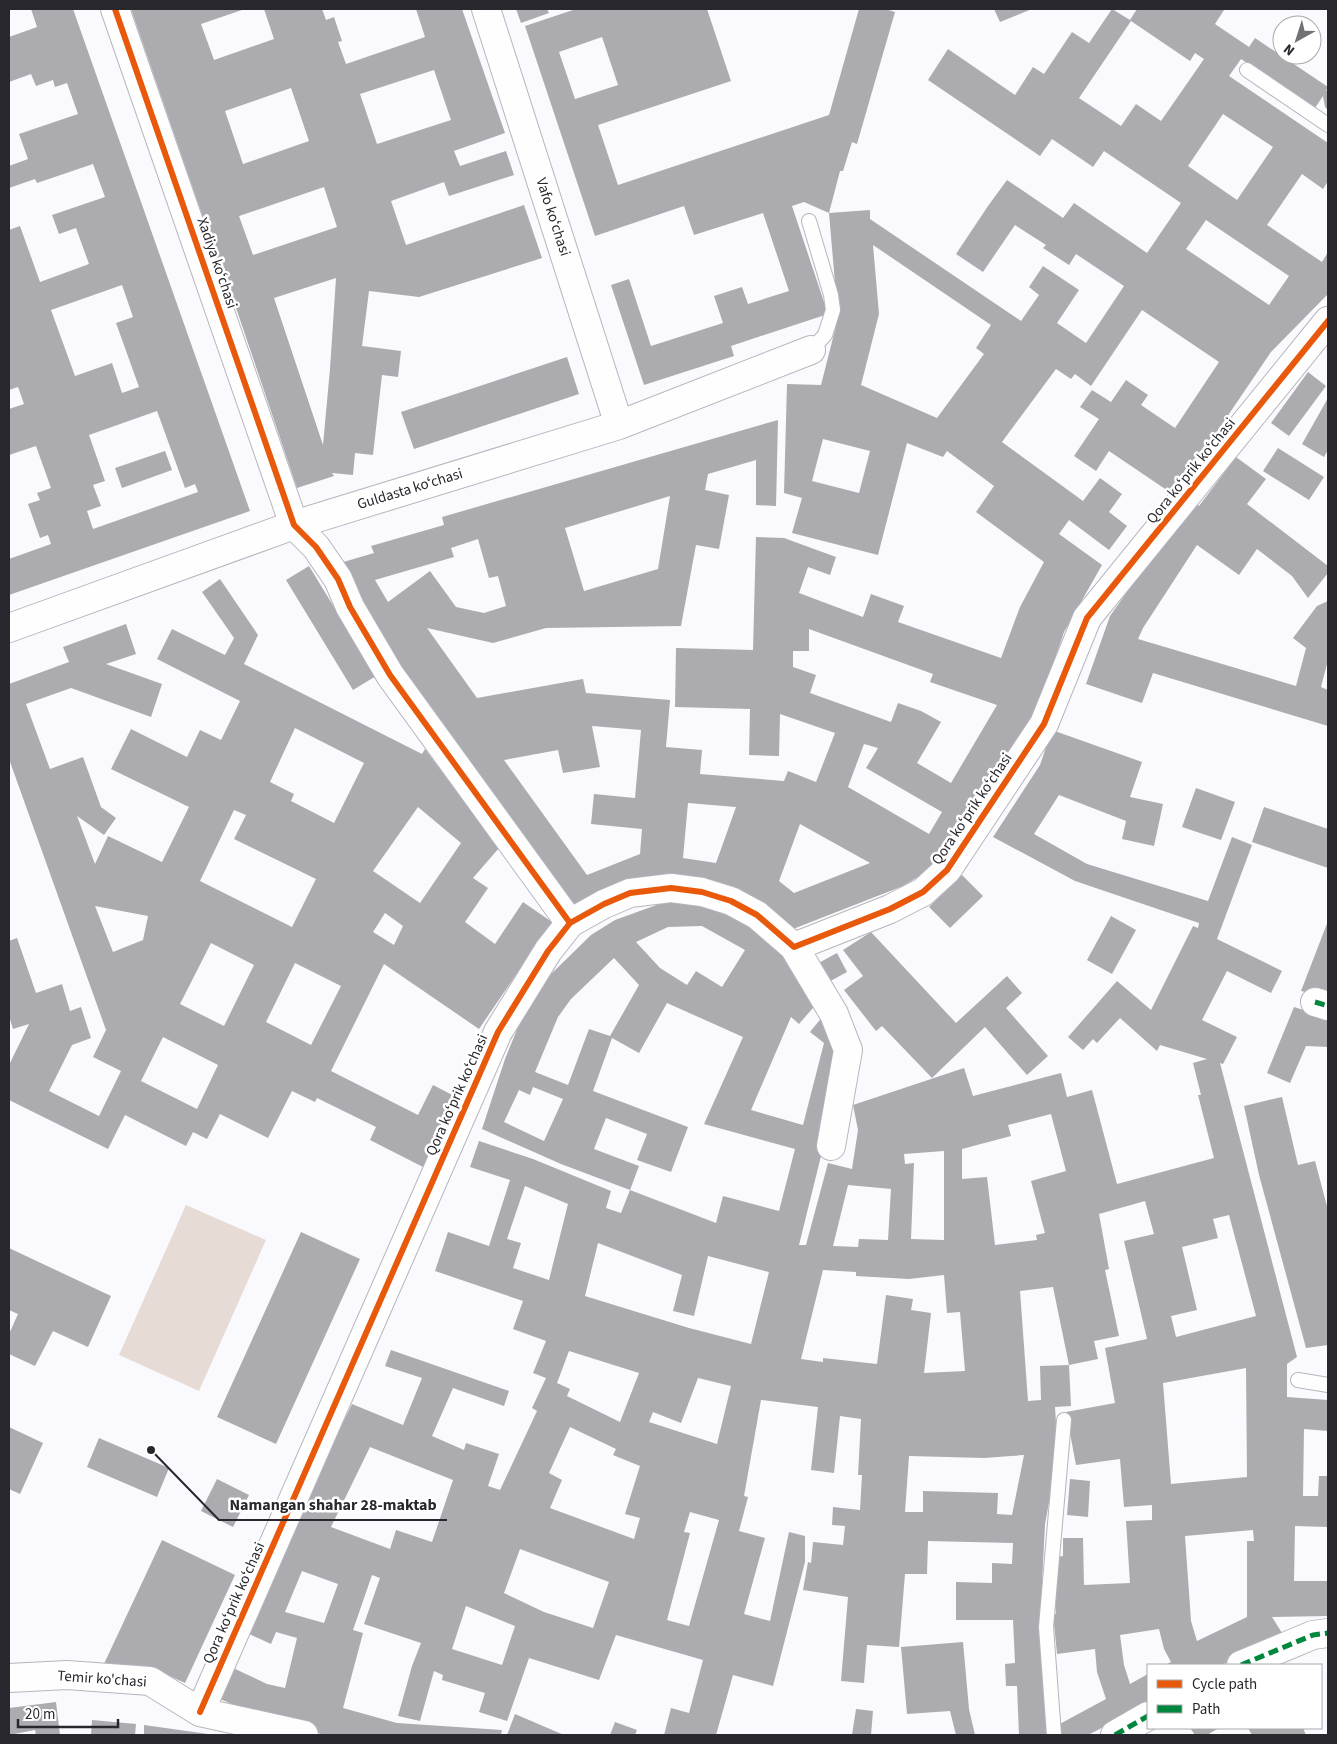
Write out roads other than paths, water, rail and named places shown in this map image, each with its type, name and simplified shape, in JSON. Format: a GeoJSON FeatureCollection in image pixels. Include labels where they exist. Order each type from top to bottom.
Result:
{"type":"FeatureCollection","features":[{"type":"Feature","properties":{"kind":"street","name":"Xadiya koʻchasi"},"geometry":{"type":"LineString","coordinates":[[116,9],[294,525]]}},
{"type":"Feature","properties":{"kind":"street","name":"Vafo koʻchasi"},"geometry":{"type":"LineString","coordinates":[[486,9],[619,425]]}},
{"type":"Feature","properties":{"kind":"street","name":"Qora koʻprik koʻchasi"},"geometry":{"type":"LineString","coordinates":[[200,1712],[498,1032],[548,951],[570,923],[604,904],[630,893],[671,888],[702,892],[731,901],[757,915],[794,947],[890,909],[923,892],[947,870],[1044,724],[1087,618],[1328,321]]}},
{"type":"Feature","properties":{"kind":"street","name":"Guldasta koʻchasi"},"geometry":{"type":"LineString","coordinates":[[9,628],[294,525],[619,425],[811,350]]}},
{"type":"Feature","properties":{"kind":"street"},"geometry":{"type":"LineString","coordinates":[[294,525],[316,547],[338,579],[350,606],[390,675],[570,923]]}},
{"type":"Feature","properties":{"kind":"street"},"geometry":{"type":"LineString","coordinates":[[794,947],[834,1014],[848,1050],[832,1146]]}},
{"type":"Feature","properties":{"kind":"street"},"geometry":{"type":"LineString","coordinates":[[1243,1664],[1313,1636],[1328,1633]]}},
{"type":"Feature","properties":{"kind":"street","name":"Temir ko'chasi"},"geometry":{"type":"LineString","coordinates":[[9,1678],[66,1675],[150,1681],[200,1712],[304,1735]]}},
{"type":"Feature","properties":{"kind":"street"},"geometry":{"type":"LineString","coordinates":[[1115,1735],[1147,1717]]}},
{"type":"Feature","properties":{"kind":"lane"},"geometry":{"type":"LineString","coordinates":[[1247,70],[1328,125]]}},
{"type":"Feature","properties":{"kind":"lane"},"geometry":{"type":"LineString","coordinates":[[809,221],[833,310],[825,335],[811,350]]}},
{"type":"Feature","properties":{"kind":"lane"},"geometry":{"type":"LineString","coordinates":[[1298,1380],[1328,1385]]}},
{"type":"Feature","properties":{"kind":"lane"},"geometry":{"type":"LineString","coordinates":[[1054,1735],[1046,1627],[1064,1420]]}},
{"type":"Feature","properties":{"kind":"place","name":"Namangan shahar 28-maktab"},"geometry":{"type":"Point","coordinates":[151,1450]}}]}
